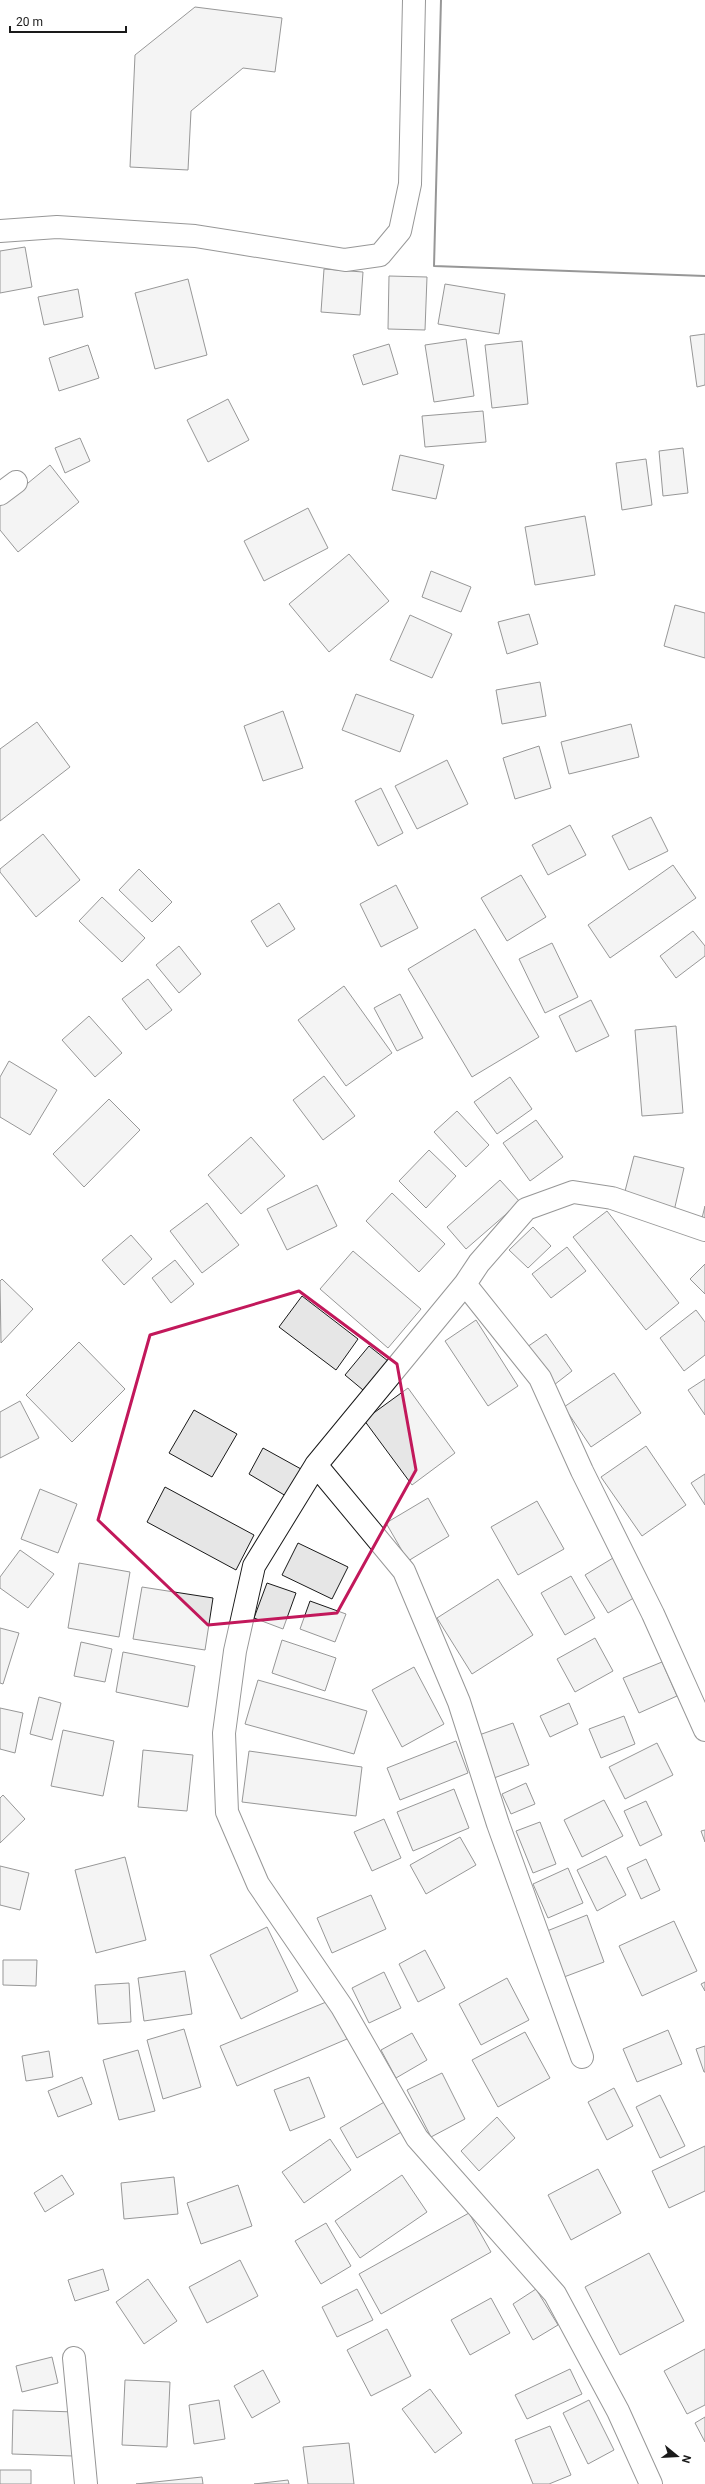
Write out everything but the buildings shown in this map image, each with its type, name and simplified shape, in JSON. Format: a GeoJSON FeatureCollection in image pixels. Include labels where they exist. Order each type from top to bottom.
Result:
{"type":"FeatureCollection","features":[{"type":"Feature","properties":{"kind":"street"},"geometry":{"type":"LineString","coordinates":[[0,231],[57,227],[194,236],[345,260],[380,255],[400,231],[410,184],[414,0]]}},
{"type":"Feature","properties":{"kind":"street"},"geometry":{"type":"LineString","coordinates":[[651,2484],[618,2411],[555,2294],[417,2138],[342,2007],[258,1884],[227,1812],[224,1733],[235,1651],[254,1566],[316,1465],[465,1284],[479,1263],[526,1209],[573,1192],[612,1198],[705,1230]]}},
{"type":"Feature","properties":{"kind":"street"},"geometry":{"type":"LineString","coordinates":[[465,1284],[540,1378],[582,1471],[653,1614],[705,1730]]}},
{"type":"Feature","properties":{"kind":"street"},"geometry":{"type":"LineString","coordinates":[[316,1465],[404,1571],[459,1702],[498,1824],[582,2057]]}},
{"type":"Feature","properties":{"kind":"street"},"geometry":{"type":"LineString","coordinates":[[74,2358],[86,2484]]}},
{"type":"Feature","properties":{"kind":"highlighted area"},"geometry":{"type":"Polygon","coordinates":[[[299,1291],[397,1364],[416,1470],[337,1613],[208,1625],[98,1520],[150,1335],[299,1291]]]}},
{"type":"Feature","properties":{"kind":"wall"},"geometry":{"type":"LineString","coordinates":[[441,0],[434,266],[705,276]]}}]}
